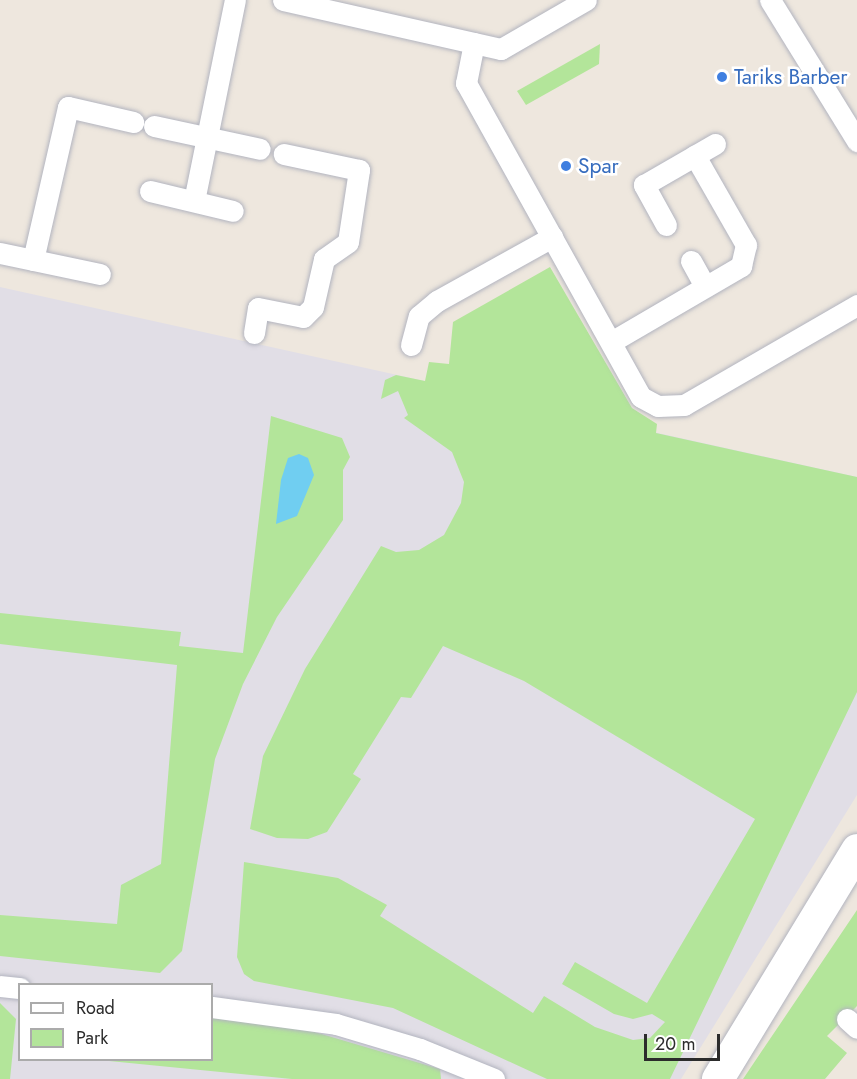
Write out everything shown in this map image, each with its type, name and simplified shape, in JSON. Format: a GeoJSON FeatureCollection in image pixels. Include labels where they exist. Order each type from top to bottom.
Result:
{"type":"FeatureCollection","features":[{"type":"Feature","properties":{"kind":"street"},"geometry":{"type":"LineString","coordinates":[[194,201],[235,0]]}},
{"type":"Feature","properties":{"kind":"street"},"geometry":{"type":"LineString","coordinates":[[283,0],[501,49],[586,0]]}},
{"type":"Feature","properties":{"kind":"street"},"geometry":{"type":"LineString","coordinates":[[770,0],[857,141]]}},
{"type":"Feature","properties":{"kind":"street"},"geometry":{"type":"LineString","coordinates":[[474,43],[466,83],[641,397],[658,406],[684,405],[857,305]]}},
{"type":"Feature","properties":{"kind":"street"},"geometry":{"type":"LineString","coordinates":[[33,260],[68,107],[133,122]]}},
{"type":"Feature","properties":{"kind":"street"},"geometry":{"type":"LineString","coordinates":[[154,126],[260,149]]}},
{"type":"Feature","properties":{"kind":"street"},"geometry":{"type":"LineString","coordinates":[[666,225],[644,185],[715,144]]}},
{"type":"Feature","properties":{"kind":"street"},"geometry":{"type":"LineString","coordinates":[[254,333],[258,308],[303,317],[313,307],[324,259],[348,242],[359,170],[284,154]]}},
{"type":"Feature","properties":{"kind":"street"},"geometry":{"type":"LineString","coordinates":[[610,342],[741,266],[746,245],[695,156]]}},
{"type":"Feature","properties":{"kind":"street"},"geometry":{"type":"LineString","coordinates":[[150,191],[233,211]]}},
{"type":"Feature","properties":{"kind":"street"},"geometry":{"type":"LineString","coordinates":[[411,345],[418,316],[437,301],[552,237]]}},
{"type":"Feature","properties":{"kind":"street"},"geometry":{"type":"LineString","coordinates":[[0,254],[100,274]]}},
{"type":"Feature","properties":{"kind":"street"},"geometry":{"type":"LineString","coordinates":[[691,261],[705,286]]}},
{"type":"Feature","properties":{"kind":"street"},"geometry":{"type":"LineString","coordinates":[[718,1079],[857,850]]}},
{"type":"Feature","properties":{"kind":"street"},"geometry":{"type":"LineString","coordinates":[[0,986],[18,988]]}},
{"type":"Feature","properties":{"kind":"street"},"geometry":{"type":"LineString","coordinates":[[213,1007],[336,1024],[420,1049],[494,1079]]}},
{"type":"Feature","properties":{"kind":"shaded area"},"geometry":{"type":"Polygon","coordinates":[[[0,287],[857,477],[857,795],[681,1079],[0,1079],[0,287]]]}},
{"type":"Feature","properties":{"kind":"green space"},"geometry":{"type":"Polygon","coordinates":[[[600,44],[599,64],[526,105],[517,91],[600,44]]]}},
{"type":"Feature","properties":{"kind":"green space"},"geometry":{"type":"Polygon","coordinates":[[[550,267],[632,408],[657,424],[656,433],[857,477],[857,692],[670,1079],[547,1079],[393,1008],[254,981],[244,974],[237,957],[244,862],[338,878],[387,905],[380,916],[533,1013],[544,996],[595,1027],[633,1040],[650,1038],[665,1022],[652,1014],[633,1019],[614,1014],[562,984],[575,962],[647,1003],[755,819],[524,681],[443,646],[411,698],[401,697],[353,774],[361,779],[327,832],[308,839],[277,838],[250,829],[263,756],[305,669],[381,546],[396,552],[419,550],[444,535],[461,503],[464,482],[452,452],[404,418],[408,415],[398,391],[381,399],[385,380],[396,375],[425,381],[429,362],[449,364],[453,322],[550,267]]]}},
{"type":"Feature","properties":{"kind":"green space"},"geometry":{"type":"Polygon","coordinates":[[[271,416],[342,438],[350,457],[343,470],[343,520],[277,617],[243,684],[215,759],[182,951],[160,973],[0,956],[0,915],[117,924],[121,885],[161,864],[177,665],[0,644],[0,613],[181,632],[179,646],[243,653],[271,416]]]}},
{"type":"Feature","properties":{"kind":"green space"},"geometry":{"type":"Polygon","coordinates":[[[857,910],[857,1006],[827,1036],[847,1053],[825,1079],[743,1079],[857,910]]]}},
{"type":"Feature","properties":{"kind":"green space"},"geometry":{"type":"Polygon","coordinates":[[[0,1003],[16,1019],[10,1079],[0,1079],[0,1003]]]}},
{"type":"Feature","properties":{"kind":"green space"},"geometry":{"type":"Polygon","coordinates":[[[213,1018],[308,1030],[440,1069],[441,1079],[292,1079],[109,1061],[213,1061],[213,1018]]]}},
{"type":"Feature","properties":{"kind":"water"},"geometry":{"type":"Polygon","coordinates":[[[299,454],[308,458],[314,475],[297,516],[276,524],[281,480],[288,458],[299,454]]]}},
{"type":"Feature","properties":{"kind":"place","name":"Tariks Barber"},"geometry":{"type":"Point","coordinates":[722,77]}},
{"type":"Feature","properties":{"kind":"place","name":"Spar"},"geometry":{"type":"Point","coordinates":[566,166]}}]}
